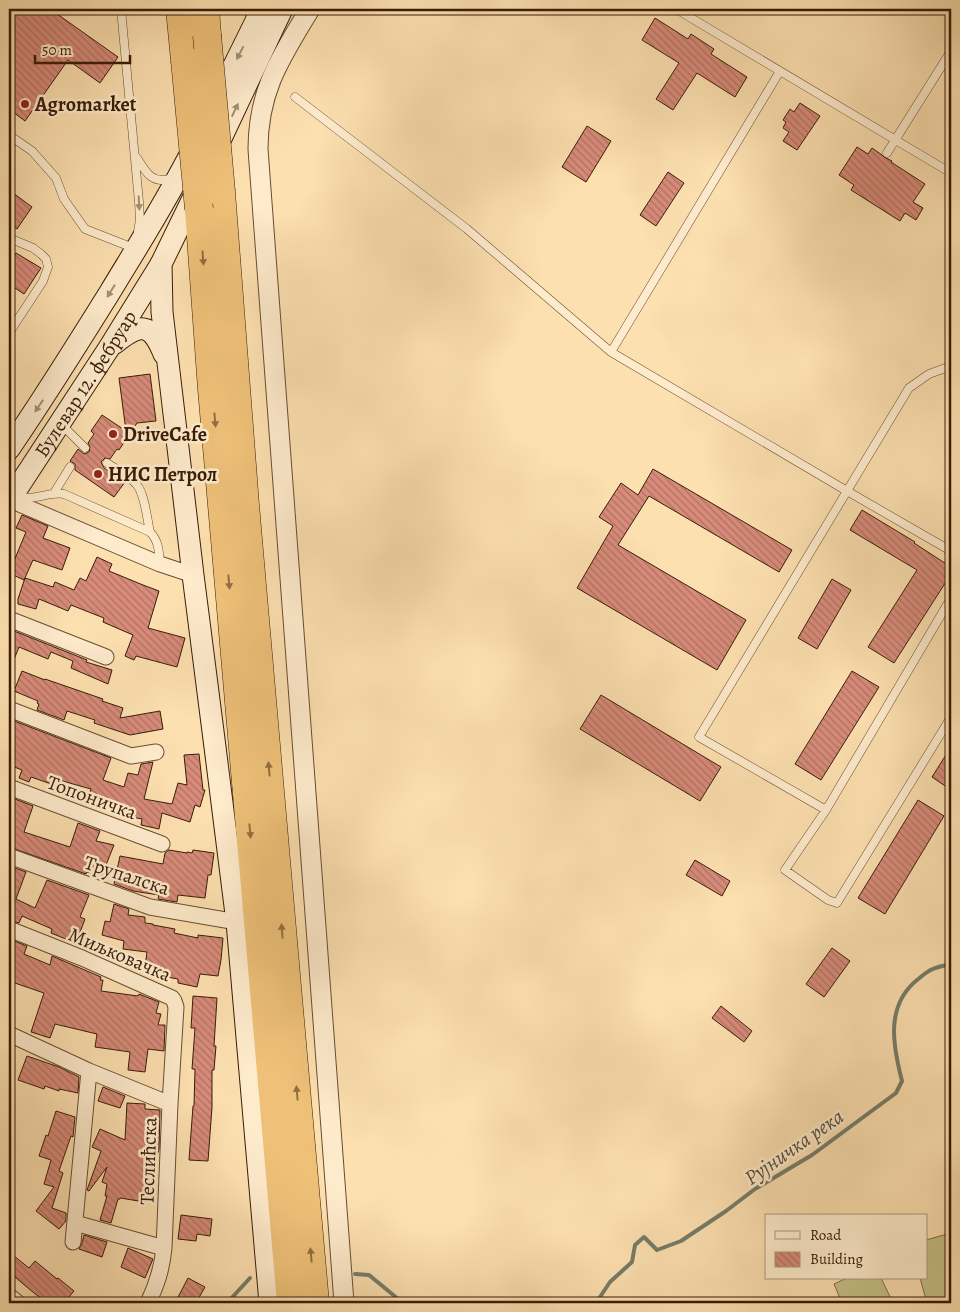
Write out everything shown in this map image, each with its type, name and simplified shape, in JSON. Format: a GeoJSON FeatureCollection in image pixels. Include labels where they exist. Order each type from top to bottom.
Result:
{"type":"FeatureCollection","features":[{"type":"Feature","properties":{"kind":"highway"},"geometry":{"type":"LineString","coordinates":[[180,9],[199,209],[215,418],[291,1303]]}},
{"type":"Feature","properties":{"kind":"highway"},"geometry":{"type":"LineString","coordinates":[[206,22],[245,503],[315,1303]]}},
{"type":"Feature","properties":{"kind":"main road","name":"Булевар 12. фебруар"},"geometry":{"type":"LineString","coordinates":[[14,437],[47,393],[181,172],[261,9]]}},
{"type":"Feature","properties":{"kind":"main road","name":"Булевар 12. фебруар"},"geometry":{"type":"LineString","coordinates":[[11,498],[109,348],[161,264],[282,9]]}},
{"type":"Feature","properties":{"kind":"main road"},"geometry":{"type":"LineString","coordinates":[[161,264],[162,312],[237,922],[270,1303]]}},
{"type":"Feature","properties":{"kind":"main road"},"geometry":{"type":"LineString","coordinates":[[109,348],[132,331],[143,329],[156,338],[169,366]]}},
{"type":"Feature","properties":{"kind":"street"},"geometry":{"type":"LineString","coordinates":[[310,9],[272,75],[266,90],[258,136],[344,1303]]}},
{"type":"Feature","properties":{"kind":"street"},"geometry":{"type":"LineString","coordinates":[[11,498],[160,564],[193,575]]}},
{"type":"Feature","properties":{"kind":"street"},"geometry":{"type":"LineString","coordinates":[[9,619],[106,656]]}},
{"type":"Feature","properties":{"kind":"street"},"geometry":{"type":"LineString","coordinates":[[9,710],[131,756],[156,752]]}},
{"type":"Feature","properties":{"kind":"street","name":"Топоничка"},"geometry":{"type":"LineString","coordinates":[[9,788],[162,844]]}},
{"type":"Feature","properties":{"kind":"street","name":"Трупалска"},"geometry":{"type":"LineString","coordinates":[[9,856],[150,907],[237,922]]}},
{"type":"Feature","properties":{"kind":"street","name":"Миљковачка"},"geometry":{"type":"LineString","coordinates":[[9,929],[82,958],[172,998],[176,1007],[170,1104]]}},
{"type":"Feature","properties":{"kind":"street","name":"Теслићска"},"geometry":{"type":"LineString","coordinates":[[9,1034],[89,1071],[170,1104],[164,1248],[158,1280],[148,1303]]}},
{"type":"Feature","properties":{"kind":"street"},"geometry":{"type":"LineString","coordinates":[[73,1242],[89,1071]]}},
{"type":"Feature","properties":{"kind":"street"},"geometry":{"type":"LineString","coordinates":[[75,1223],[164,1248]]}},
{"type":"Feature","properties":{"kind":"street"},"geometry":{"type":"LineString","coordinates":[[9,1296],[18,1303]]}},
{"type":"Feature","properties":{"kind":"lane"},"geometry":{"type":"LineString","coordinates":[[9,136],[32,151],[56,178],[64,199],[85,229],[136,249],[140,220],[136,157],[121,9]]}},
{"type":"Feature","properties":{"kind":"lane"},"geometry":{"type":"LineString","coordinates":[[676,9],[687,12],[780,71],[951,173]]}},
{"type":"Feature","properties":{"kind":"lane"},"geometry":{"type":"LineString","coordinates":[[887,153],[951,51]]}},
{"type":"Feature","properties":{"kind":"lane"},"geometry":{"type":"LineString","coordinates":[[612,352],[780,71]]}},
{"type":"Feature","properties":{"kind":"lane"},"geometry":{"type":"LineString","coordinates":[[295,97],[466,229],[612,352],[847,492],[951,551]]}},
{"type":"Feature","properties":{"kind":"lane"},"geometry":{"type":"LineString","coordinates":[[136,157],[146,172],[155,179],[163,181],[181,172]]}},
{"type":"Feature","properties":{"kind":"lane"},"geometry":{"type":"LineString","coordinates":[[9,238],[33,248],[46,259],[48,267],[43,281],[9,333]]}},
{"type":"Feature","properties":{"kind":"lane"},"geometry":{"type":"LineString","coordinates":[[826,810],[699,738],[909,388],[929,374],[951,366]]}},
{"type":"Feature","properties":{"kind":"lane"},"geometry":{"type":"LineString","coordinates":[[60,423],[83,448]]}},
{"type":"Feature","properties":{"kind":"lane"},"geometry":{"type":"LineString","coordinates":[[107,463],[138,486],[150,532]]}},
{"type":"Feature","properties":{"kind":"lane"},"geometry":{"type":"LineString","coordinates":[[54,494],[70,467]]}},
{"type":"Feature","properties":{"kind":"lane"},"geometry":{"type":"LineString","coordinates":[[11,498],[64,494],[150,532],[158,543],[160,564]]}},
{"type":"Feature","properties":{"kind":"lane"},"geometry":{"type":"LineString","coordinates":[[951,598],[826,810],[785,870],[828,900],[837,903],[951,717]]}},
{"type":"Feature","properties":{"kind":"shaded area"},"geometry":{"type":"Polygon","coordinates":[[[951,1233],[951,1303],[927,1303],[921,1280],[928,1280],[928,1239],[951,1233]]]}},
{"type":"Feature","properties":{"kind":"shaded area"},"geometry":{"type":"Polygon","coordinates":[[[843,1280],[882,1280],[893,1303],[842,1303],[834,1284],[843,1280]]]}},
{"type":"Feature","properties":{"kind":"building"},"geometry":{"type":"Polygon","coordinates":[[[9,9],[50,9],[118,57],[100,83],[68,60],[25,121],[9,109],[9,9]]]}},
{"type":"Feature","properties":{"kind":"building"},"geometry":{"type":"Polygon","coordinates":[[[655,18],[688,39],[691,34],[714,49],[711,54],[747,77],[735,97],[697,73],[673,110],[656,99],[679,63],[642,40],[655,18]]]}},
{"type":"Feature","properties":{"kind":"building"},"geometry":{"type":"Polygon","coordinates":[[[800,103],[820,116],[797,150],[783,141],[789,132],[783,128],[786,122],[783,120],[790,109],[794,112],[800,103]]]}},
{"type":"Feature","properties":{"kind":"building"},"geometry":{"type":"Polygon","coordinates":[[[587,126],[611,141],[586,182],[562,167],[587,126]]]}},
{"type":"Feature","properties":{"kind":"building"},"geometry":{"type":"Polygon","coordinates":[[[857,147],[868,154],[872,148],[925,184],[913,202],[923,208],[916,220],[905,213],[900,221],[851,190],[854,185],[839,175],[857,147]]]}},
{"type":"Feature","properties":{"kind":"building"},"geometry":{"type":"Polygon","coordinates":[[[668,172],[684,183],[656,226],[640,215],[668,172]]]}},
{"type":"Feature","properties":{"kind":"building"},"geometry":{"type":"Polygon","coordinates":[[[9,190],[32,207],[17,229],[9,223],[9,190]]]}},
{"type":"Feature","properties":{"kind":"building"},"geometry":{"type":"Polygon","coordinates":[[[16,253],[41,268],[24,294],[9,284],[9,264],[16,253]]]}},
{"type":"Feature","properties":{"kind":"building"},"geometry":{"type":"Polygon","coordinates":[[[150,374],[156,421],[137,423],[119,450],[117,449],[110,459],[105,458],[101,462],[104,468],[125,482],[114,497],[75,470],[75,464],[70,461],[78,449],[84,454],[89,452],[90,447],[88,443],[94,434],[91,431],[102,415],[126,431],[119,378],[150,374]]]}},
{"type":"Feature","properties":{"kind":"building"},"geometry":{"type":"Polygon","coordinates":[[[653,469],[792,550],[779,572],[649,496],[618,545],[746,620],[717,670],[577,588],[613,526],[599,517],[621,483],[638,495],[653,469]]]}},
{"type":"Feature","properties":{"kind":"building"},"geometry":{"type":"Polygon","coordinates":[[[862,510],[915,542],[951,567],[951,574],[894,663],[868,647],[917,570],[850,530],[862,510]]]}},
{"type":"Feature","properties":{"kind":"building"},"geometry":{"type":"Polygon","coordinates":[[[22,515],[48,526],[43,538],[70,548],[62,570],[33,560],[24,580],[9,573],[26,532],[16,528],[22,515]]]}},
{"type":"Feature","properties":{"kind":"building"},"geometry":{"type":"Polygon","coordinates":[[[97,557],[112,564],[109,571],[159,591],[148,628],[185,638],[177,667],[136,656],[134,660],[125,656],[133,635],[103,622],[104,618],[71,605],[68,611],[39,599],[36,609],[18,604],[25,578],[53,587],[55,582],[74,590],[80,578],[86,581],[97,557]]]}},
{"type":"Feature","properties":{"kind":"building"},"geometry":{"type":"Polygon","coordinates":[[[832,579],[851,590],[817,649],[798,638],[832,579]]]}},
{"type":"Feature","properties":{"kind":"building"},"geometry":{"type":"Polygon","coordinates":[[[9,629],[87,660],[86,662],[112,670],[108,684],[71,668],[73,661],[51,652],[48,659],[19,647],[9,672],[9,629]]]}},
{"type":"Feature","properties":{"kind":"building"},"geometry":{"type":"Polygon","coordinates":[[[22,671],[103,699],[102,701],[123,708],[120,718],[160,711],[163,729],[130,735],[94,723],[95,720],[67,711],[64,720],[37,710],[38,701],[14,691],[22,671]]]}},
{"type":"Feature","properties":{"kind":"building"},"geometry":{"type":"Polygon","coordinates":[[[852,671],[879,687],[821,780],[795,764],[852,671]]]}},
{"type":"Feature","properties":{"kind":"building"},"geometry":{"type":"Polygon","coordinates":[[[601,695],[721,767],[700,801],[580,729],[601,695]]]}},
{"type":"Feature","properties":{"kind":"building"},"geometry":{"type":"Polygon","coordinates":[[[9,719],[111,758],[103,780],[124,787],[128,773],[138,775],[141,764],[153,762],[144,799],[172,804],[178,783],[187,785],[184,755],[199,754],[203,790],[205,790],[200,807],[195,805],[190,822],[162,813],[159,829],[141,825],[142,819],[111,813],[113,804],[89,796],[91,789],[59,780],[57,786],[31,777],[29,782],[19,778],[22,770],[9,765],[9,719]]]}},
{"type":"Feature","properties":{"kind":"building"},"geometry":{"type":"Polygon","coordinates":[[[951,747],[951,790],[932,777],[951,747]]]}},
{"type":"Feature","properties":{"kind":"building"},"geometry":{"type":"Polygon","coordinates":[[[15,799],[33,806],[24,832],[70,847],[78,823],[100,831],[96,841],[114,845],[102,875],[87,872],[86,874],[9,847],[9,817],[15,799]]]}},
{"type":"Feature","properties":{"kind":"building"},"geometry":{"type":"Polygon","coordinates":[[[918,800],[944,816],[885,914],[858,898],[918,800]]]}},
{"type":"Feature","properties":{"kind":"building"},"geometry":{"type":"Polygon","coordinates":[[[169,850],[187,853],[192,853],[193,850],[214,853],[211,875],[208,875],[205,898],[178,895],[177,902],[158,899],[159,895],[133,891],[114,884],[120,856],[163,864],[165,853],[169,850]]]}},
{"type":"Feature","properties":{"kind":"building"},"geometry":{"type":"Polygon","coordinates":[[[695,860],[730,881],[722,896],[686,875],[695,860]]]}},
{"type":"Feature","properties":{"kind":"building"},"geometry":{"type":"Polygon","coordinates":[[[9,866],[26,872],[16,899],[35,908],[47,880],[89,895],[80,917],[85,919],[76,943],[51,933],[52,929],[22,916],[19,923],[9,920],[9,866]]]}},
{"type":"Feature","properties":{"kind":"building"},"geometry":{"type":"Polygon","coordinates":[[[114,904],[129,909],[128,915],[145,917],[145,923],[175,929],[174,933],[198,938],[198,935],[223,938],[218,976],[200,974],[197,987],[178,983],[178,979],[144,973],[147,952],[123,949],[124,941],[102,935],[105,921],[110,922],[114,904]]]}},
{"type":"Feature","properties":{"kind":"building"},"geometry":{"type":"Polygon","coordinates":[[[9,939],[27,946],[24,954],[50,965],[52,956],[101,977],[100,980],[103,980],[101,991],[138,996],[139,994],[159,1002],[156,1013],[161,1014],[158,1025],[165,1025],[164,1051],[148,1049],[145,1072],[128,1070],[130,1052],[95,1047],[97,1034],[55,1024],[50,1038],[31,1032],[44,993],[9,981],[9,939]]]}},
{"type":"Feature","properties":{"kind":"building"},"geometry":{"type":"Polygon","coordinates":[[[832,948],[850,961],[824,997],[806,984],[832,948]]]}},
{"type":"Feature","properties":{"kind":"building"},"geometry":{"type":"Polygon","coordinates":[[[193,996],[217,998],[214,1046],[216,1046],[214,1070],[212,1070],[212,1107],[208,1161],[189,1160],[195,1069],[192,1069],[195,1028],[191,1028],[193,996]]]}},
{"type":"Feature","properties":{"kind":"building"},"geometry":{"type":"Polygon","coordinates":[[[721,1006],[752,1031],[744,1042],[712,1018],[721,1006]]]}},
{"type":"Feature","properties":{"kind":"building"},"geometry":{"type":"Polygon","coordinates":[[[27,1056],[59,1067],[79,1077],[78,1093],[59,1089],[59,1091],[45,1086],[44,1089],[18,1080],[27,1056]]]}},
{"type":"Feature","properties":{"kind":"building"},"geometry":{"type":"Polygon","coordinates":[[[103,1087],[125,1096],[120,1108],[98,1101],[103,1087]]]}},
{"type":"Feature","properties":{"kind":"building"},"geometry":{"type":"Polygon","coordinates":[[[127,1103],[145,1104],[145,1109],[160,1110],[159,1150],[149,1173],[145,1202],[118,1199],[111,1223],[100,1220],[107,1196],[105,1196],[107,1184],[102,1182],[107,1167],[89,1191],[87,1190],[101,1151],[92,1147],[100,1129],[125,1140],[127,1103]]]}},
{"type":"Feature","properties":{"kind":"building"},"geometry":{"type":"Polygon","coordinates":[[[56,1111],[75,1117],[73,1137],[71,1136],[59,1171],[63,1173],[52,1208],[66,1213],[66,1221],[59,1229],[36,1211],[54,1187],[44,1184],[51,1160],[39,1156],[56,1111]]]}},
{"type":"Feature","properties":{"kind":"building"},"geometry":{"type":"Polygon","coordinates":[[[181,1215],[212,1219],[210,1236],[197,1234],[196,1241],[178,1239],[181,1215]]]}},
{"type":"Feature","properties":{"kind":"building"},"geometry":{"type":"Polygon","coordinates":[[[84,1235],[107,1242],[102,1257],[79,1249],[84,1235]]]}},
{"type":"Feature","properties":{"kind":"building"},"geometry":{"type":"Polygon","coordinates":[[[128,1248],[153,1259],[145,1278],[121,1267],[128,1248]]]}},
{"type":"Feature","properties":{"kind":"building"},"geometry":{"type":"Polygon","coordinates":[[[9,1252],[29,1268],[35,1261],[58,1278],[74,1291],[69,1297],[77,1303],[48,1303],[34,1293],[9,1272],[9,1252]]]}},
{"type":"Feature","properties":{"kind":"building"},"geometry":{"type":"Polygon","coordinates":[[[188,1278],[205,1287],[196,1303],[175,1303],[188,1278]]]}},
{"type":"Feature","properties":{"kind":"waterway","name":"Рујничка река"},"geometry":{"type":"LineString","coordinates":[[596,1303],[610,1282],[632,1262],[635,1245],[644,1237],[657,1250],[681,1241],[755,1189],[812,1155],[896,1093],[902,1081],[894,1041],[894,1027],[900,1002],[907,990],[924,974],[934,968],[951,964]]}},
{"type":"Feature","properties":{"kind":"waterway","name":"Рујничка река"},"geometry":{"type":"LineString","coordinates":[[355,1274],[369,1275],[403,1303]]}},
{"type":"Feature","properties":{"kind":"waterway","name":"Рујничка река"},"geometry":{"type":"LineString","coordinates":[[227,1303],[250,1278]]}},
{"type":"Feature","properties":{"kind":"place","name":"Agromarket"},"geometry":{"type":"Point","coordinates":[25,104]}},
{"type":"Feature","properties":{"kind":"place","name":"DriveCafe"},"geometry":{"type":"Point","coordinates":[113,434]}},
{"type":"Feature","properties":{"kind":"place","name":"НИС Петрол"},"geometry":{"type":"Point","coordinates":[98,474]}}]}
